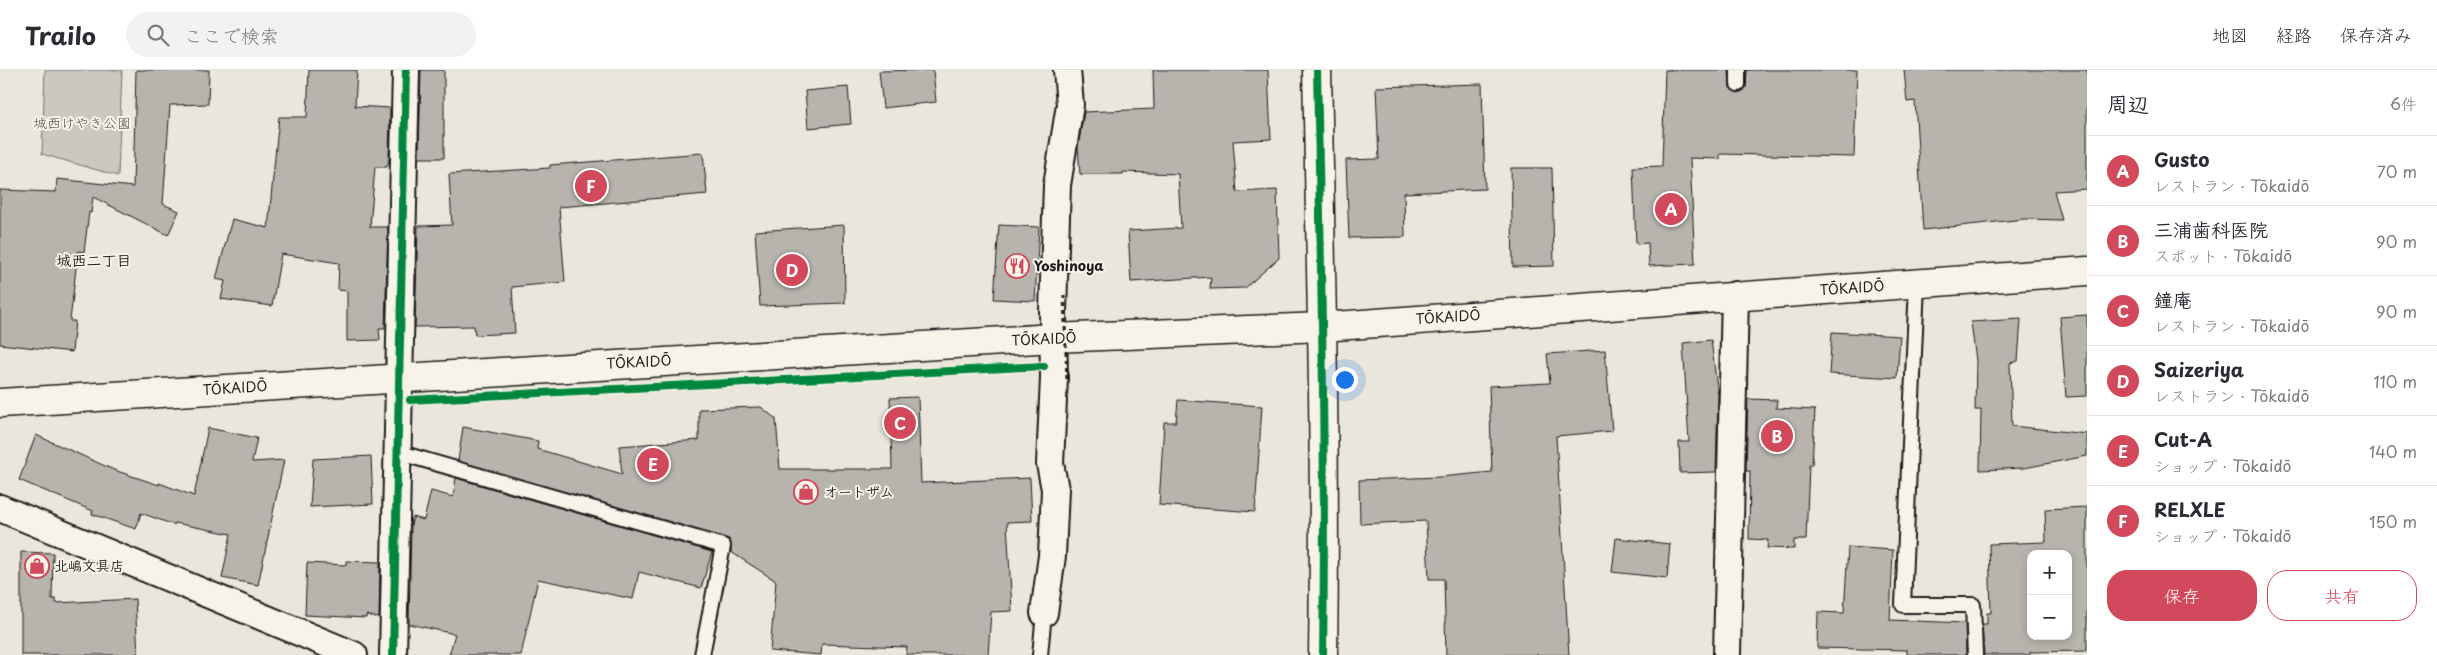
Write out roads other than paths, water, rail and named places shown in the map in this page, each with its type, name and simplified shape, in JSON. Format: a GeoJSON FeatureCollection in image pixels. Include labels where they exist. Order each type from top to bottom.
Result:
{"type":"FeatureCollection","features":[{"type":"Feature","properties":{"kind":"main road"},"geometry":{"type":"LineString","coordinates":[[1317,70],[1325,565],[1323,655]]}},
{"type":"Feature","properties":{"kind":"main road","name":"TŌKAIDŌ"},"geometry":{"type":"LineString","coordinates":[[0,403],[1053,338],[1322,326],[2087,271]]}},
{"type":"Feature","properties":{"kind":"street"},"geometry":{"type":"LineString","coordinates":[[393,655],[406,70]]}},
{"type":"Feature","properties":{"kind":"street"},"geometry":{"type":"LineString","coordinates":[[1044,613],[1052,556],[1055,489],[1050,464],[1054,378],[1053,338],[1057,185],[1070,105],[1067,70]]}},
{"type":"Feature","properties":{"kind":"street"},"geometry":{"type":"LineString","coordinates":[[1727,655],[1735,296]]}},
{"type":"Feature","properties":{"kind":"street"},"geometry":{"type":"LineString","coordinates":[[0,508],[354,655]]}},
{"type":"Feature","properties":{"kind":"lane"},"geometry":{"type":"LineString","coordinates":[[1917,284],[1903,605],[1973,605],[1975,655]]}},
{"type":"Feature","properties":{"kind":"lane"},"geometry":{"type":"LineString","coordinates":[[397,452],[723,546],[702,655]]}},
{"type":"Feature","properties":{"kind":"lane"},"geometry":{"type":"LineString","coordinates":[[1040,655],[1044,613]]}},
{"type":"Feature","properties":{"kind":"place","name":"RELXLE"},"geometry":{"type":"Point","coordinates":[591,186]}},
{"type":"Feature","properties":{"kind":"place","name":"Gusto"},"geometry":{"type":"Point","coordinates":[1671,209]}},
{"type":"Feature","properties":{"kind":"place","name":"Yoshinoya"},"geometry":{"type":"Point","coordinates":[1017,266]}},
{"type":"Feature","properties":{"kind":"place","name":"Saizeriya"},"geometry":{"type":"Point","coordinates":[792,270]}},
{"type":"Feature","properties":{"kind":"place","name":"鐘庵"},"geometry":{"type":"Point","coordinates":[900,423]}},
{"type":"Feature","properties":{"kind":"place","name":"三浦歯科医院"},"geometry":{"type":"Point","coordinates":[1777,436]}},
{"type":"Feature","properties":{"kind":"place","name":"Cut-A"},"geometry":{"type":"Point","coordinates":[653,464]}},
{"type":"Feature","properties":{"kind":"place","name":"オートザム"},"geometry":{"type":"Point","coordinates":[806,492]}},
{"type":"Feature","properties":{"kind":"place","name":"北嶋文具店"},"geometry":{"type":"Point","coordinates":[37,566]}},
{"type":"Feature","properties":{"kind":"district","name":"城西二丁目"},"geometry":{"type":"Point","coordinates":[94,261]}},
{"type":"Feature","properties":{"kind":"park label","name":"城西けやき公園"},"geometry":{"type":"Point","coordinates":[82,123]}}]}
